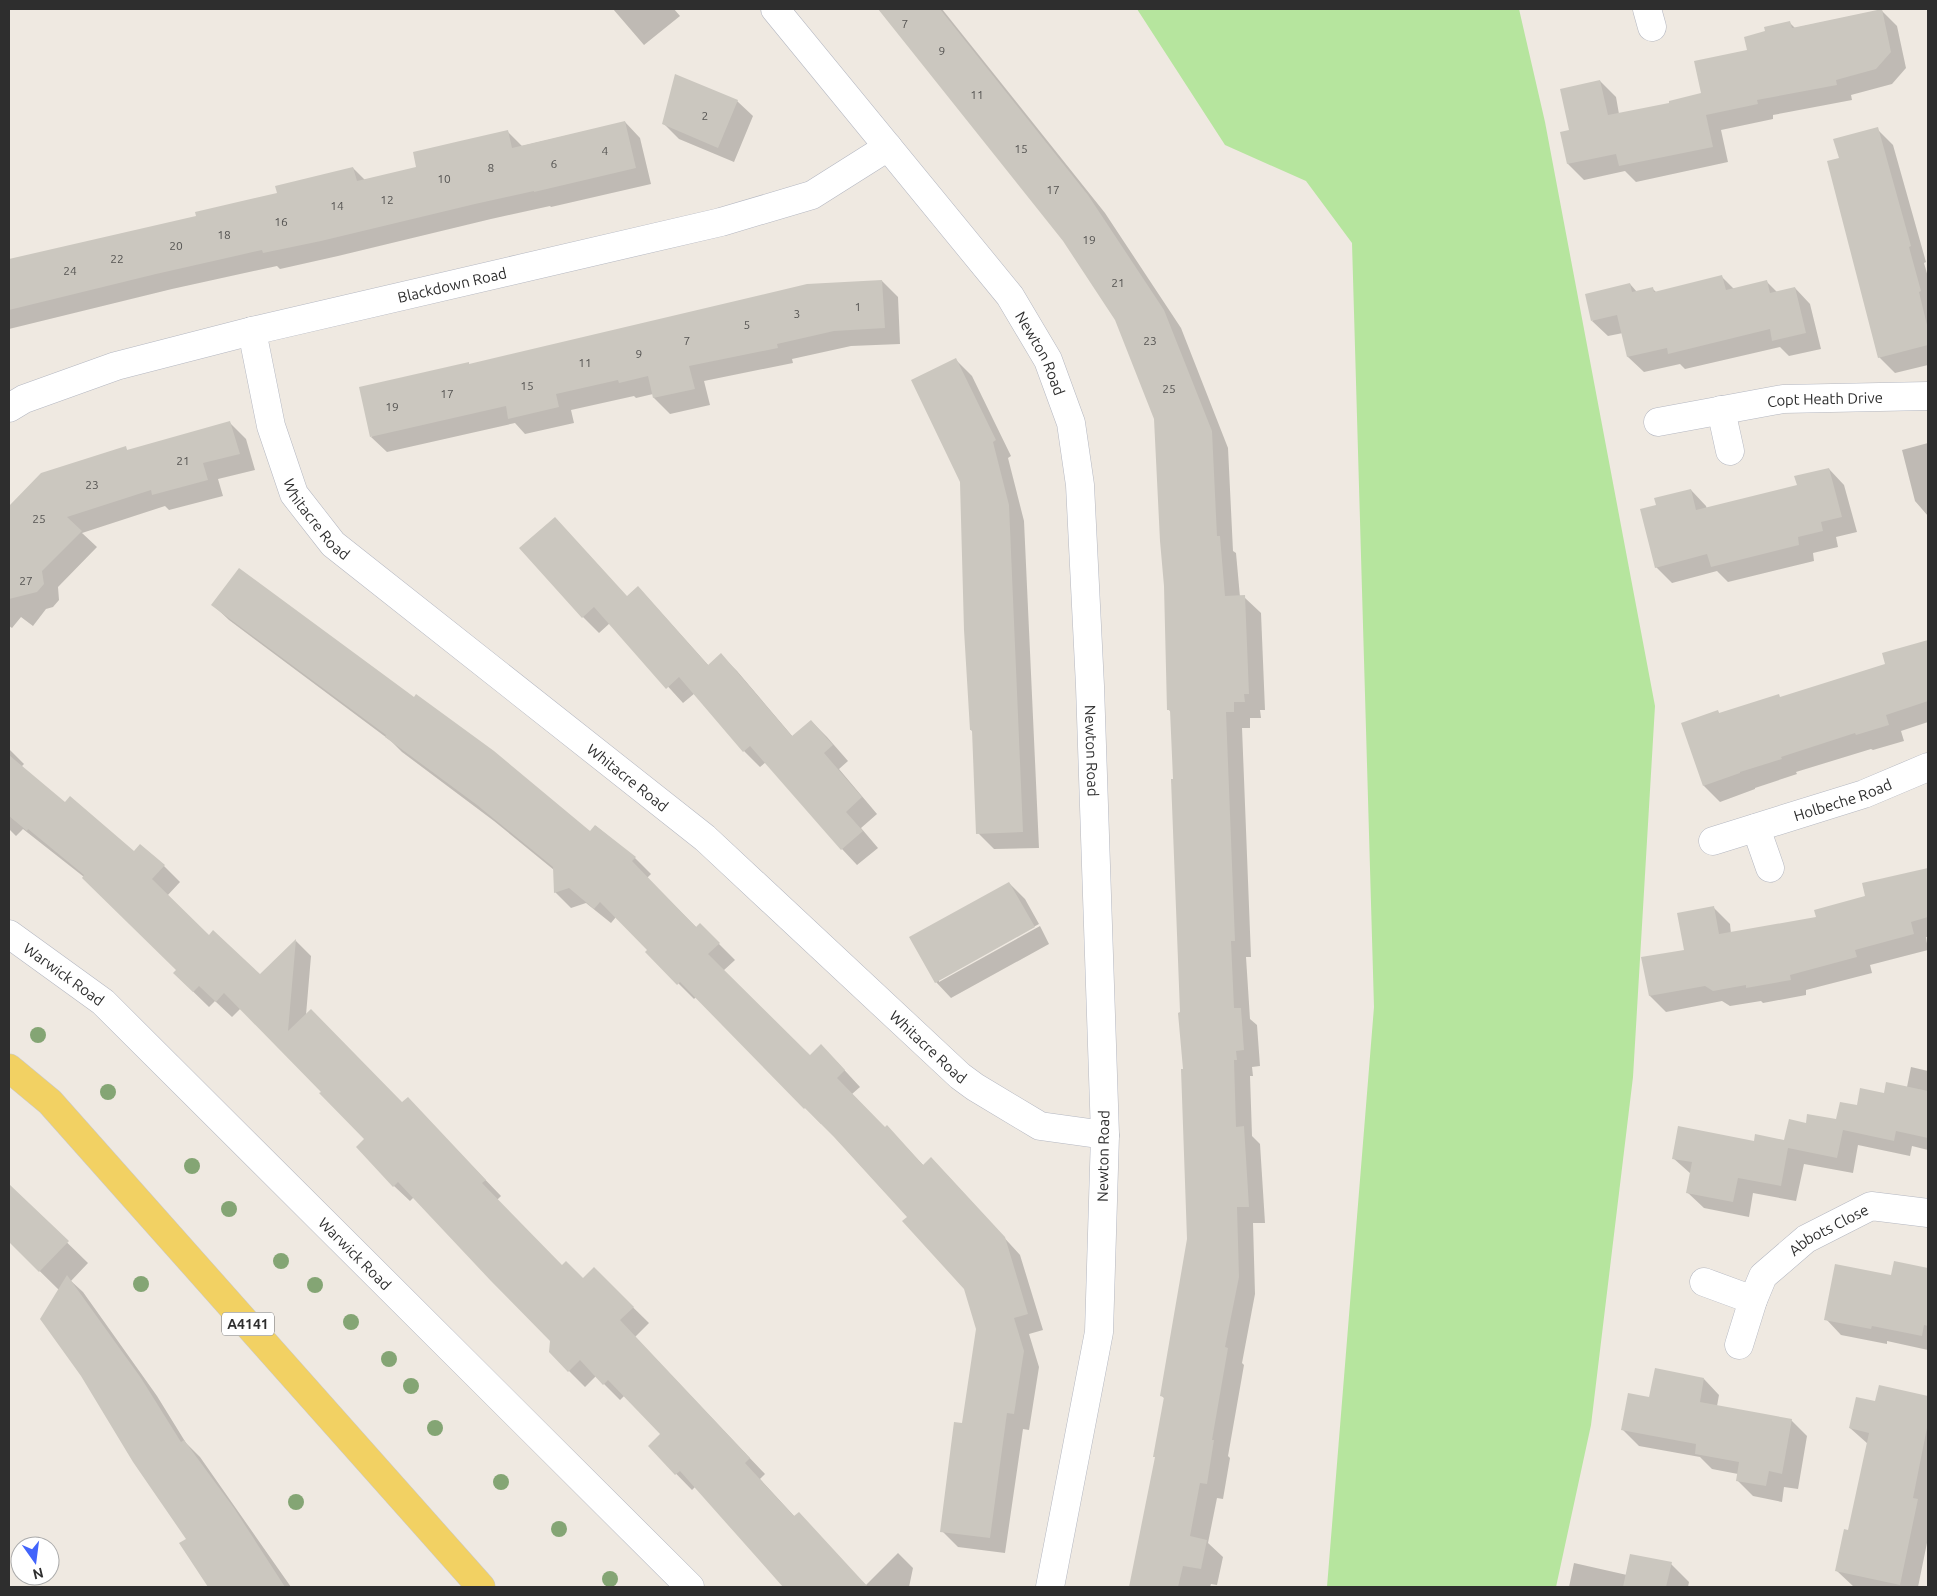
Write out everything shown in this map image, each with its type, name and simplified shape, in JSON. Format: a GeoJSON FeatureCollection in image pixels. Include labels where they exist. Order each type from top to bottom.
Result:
{"type":"FeatureCollection","features":[{"type":"Feature","properties":{"kind":"main road","name":"A4141"},"geometry":{"type":"LineString","coordinates":[[9,1068],[50,1102],[481,1587]]}},
{"type":"Feature","properties":{"kind":"street","name":"Newton Road"},"geometry":{"type":"LineString","coordinates":[[775,9],[1010,296],[1048,360],[1071,424],[1080,485],[1090,686],[1105,1135],[1099,1332],[1050,1587]]}},
{"type":"Feature","properties":{"kind":"street","name":"Blackdown Road"},"geometry":{"type":"LineString","coordinates":[[9,408],[24,399],[116,366],[252,331],[720,222],[812,195],[888,147]]}},
{"type":"Feature","properties":{"kind":"street","name":"Whitacre Road"},"geometry":{"type":"LineString","coordinates":[[252,331],[271,426],[294,494],[333,544],[705,838],[960,1076],[1040,1126],[1105,1135]]}},
{"type":"Feature","properties":{"kind":"street","name":"Copt Heath Drive"},"geometry":{"type":"LineString","coordinates":[[1658,422],[1783,399],[1928,396]]}},
{"type":"Feature","properties":{"kind":"street"},"geometry":{"type":"LineString","coordinates":[[1721,410],[1730,451]]}},
{"type":"Feature","properties":{"kind":"street","name":"Holbeche Road"},"geometry":{"type":"LineString","coordinates":[[1713,841],[1864,794],[1928,767]]}},
{"type":"Feature","properties":{"kind":"street"},"geometry":{"type":"LineString","coordinates":[[1756,828],[1770,868]]}},
{"type":"Feature","properties":{"kind":"street","name":"Warwick Road"},"geometry":{"type":"LineString","coordinates":[[9,934],[103,1002],[690,1587]]}},
{"type":"Feature","properties":{"kind":"street","name":"Abbots Close"},"geometry":{"type":"LineString","coordinates":[[1739,1345],[1753,1300],[1763,1276],[1806,1239],[1871,1206],[1928,1213]]}},
{"type":"Feature","properties":{"kind":"street"},"geometry":{"type":"LineString","coordinates":[[1704,1282],[1753,1300]]}},
{"type":"Feature","properties":{"kind":"green space"},"geometry":{"type":"Polygon","coordinates":[[[1137,9],[1519,9],[1545,122],[1655,706],[1633,1077],[1591,1425],[1556,1587],[1327,1587],[1374,1007],[1352,243],[1306,181],[1225,145],[1137,9]]]}},
{"type":"Feature","properties":{"kind":"building"},"geometry":{"type":"Polygon","coordinates":[[[878,9],[940,9],[1088,195],[1164,310],[1212,431],[1217,536],[1220,536],[1225,596],[1245,595],[1249,694],[1244,694],[1245,702],[1234,702],[1234,712],[1226,712],[1235,941],[1231,941],[1234,1008],[1241,1008],[1244,1050],[1236,1051],[1237,1060],[1234,1060],[1236,1127],[1244,1126],[1249,1207],[1237,1207],[1239,1277],[1225,1347],[1228,1348],[1212,1440],[1214,1440],[1207,1484],[1200,1483],[1190,1536],[1207,1540],[1201,1569],[1183,1566],[1178,1587],[1129,1587],[1155,1457],[1153,1457],[1164,1397],[1160,1396],[1187,1239],[1181,1069],[1183,1069],[1178,1013],[1180,1012],[1171,779],[1173,779],[1170,710],[1167,710],[1164,586],[1154,419],[1115,320],[1063,241],[878,9]]]}},
{"type":"Feature","properties":{"kind":"building"},"geometry":{"type":"Polygon","coordinates":[[[1882,9],[1891,52],[1876,69],[1836,80],[1837,85],[1757,100],[1758,104],[1706,115],[1713,147],[1619,166],[1616,154],[1567,164],[1560,132],[1569,130],[1560,89],[1600,80],[1608,115],[1669,103],[1669,101],[1701,93],[1694,61],[1747,50],[1744,37],[1765,31],[1764,27],[1790,21],[1792,28],[1882,9]]]}},
{"type":"Feature","properties":{"kind":"building"},"geometry":{"type":"Polygon","coordinates":[[[675,74],[738,100],[718,148],[662,124],[675,74]]]}},
{"type":"Feature","properties":{"kind":"building"},"geometry":{"type":"Polygon","coordinates":[[[625,121],[636,168],[321,241],[263,253],[262,250],[156,274],[9,310],[9,259],[196,216],[195,212],[277,193],[275,186],[353,167],[357,181],[416,167],[413,152],[508,130],[512,148],[625,121]]]}},
{"type":"Feature","properties":{"kind":"building"},"geometry":{"type":"Polygon","coordinates":[[[1878,127],[1911,246],[1909,247],[1921,291],[1919,292],[1928,329],[1928,345],[1878,358],[1827,161],[1839,158],[1833,139],[1878,127]]]}},
{"type":"Feature","properties":{"kind":"building"},"geometry":{"type":"Polygon","coordinates":[[[1722,275],[1726,290],[1767,280],[1770,293],[1795,287],[1806,333],[1772,341],[1770,329],[1668,354],[1667,348],[1627,357],[1617,315],[1591,321],[1585,294],[1630,283],[1632,292],[1653,287],[1654,292],[1722,275]]]}},
{"type":"Feature","properties":{"kind":"building"},"geometry":{"type":"Polygon","coordinates":[[[882,280],[885,328],[834,331],[777,344],[778,348],[689,366],[695,389],[653,398],[648,376],[619,383],[618,380],[556,394],[559,407],[508,419],[506,406],[370,437],[359,387],[469,362],[469,364],[807,284],[882,280]]]}},
{"type":"Feature","properties":{"kind":"building"},"geometry":{"type":"Polygon","coordinates":[[[956,358],[996,440],[993,442],[1009,505],[1023,832],[976,834],[972,730],[970,730],[964,630],[960,482],[911,380],[956,358]]]}},
{"type":"Feature","properties":{"kind":"building"},"geometry":{"type":"Polygon","coordinates":[[[230,421],[240,454],[203,463],[208,480],[152,495],[151,490],[67,517],[82,531],[42,571],[44,584],[37,592],[9,599],[9,506],[41,473],[126,446],[127,450],[230,421]]]}},
{"type":"Feature","properties":{"kind":"building"},"geometry":{"type":"Polygon","coordinates":[[[1829,468],[1842,517],[1821,522],[1823,531],[1798,537],[1799,545],[1711,567],[1707,554],[1655,568],[1640,509],[1656,505],[1654,498],[1691,489],[1696,510],[1797,485],[1794,476],[1829,468]]]}},
{"type":"Feature","properties":{"kind":"building"},"geometry":{"type":"Polygon","coordinates":[[[555,517],[627,596],[638,586],[708,665],[721,653],[792,736],[811,720],[833,745],[824,753],[862,797],[846,812],[863,831],[841,850],[750,746],[743,752],[679,677],[666,689],[594,607],[582,618],[519,548],[555,517]]]}},
{"type":"Feature","properties":{"kind":"building"},"geometry":{"type":"Polygon","coordinates":[[[239,568],[414,697],[416,694],[494,751],[590,831],[595,825],[636,857],[632,861],[696,927],[700,923],[720,943],[708,954],[810,1055],[821,1044],[845,1070],[837,1078],[885,1127],[887,1125],[923,1165],[931,1157],[1005,1237],[1028,1314],[1014,1318],[1024,1351],[1014,1414],[1007,1413],[990,1538],[940,1532],[954,1422],[962,1423],[976,1329],[964,1289],[902,1221],[907,1217],[834,1137],[804,1109],[680,982],[677,985],[645,952],[647,950],[600,902],[594,909],[569,888],[554,893],[553,867],[477,805],[385,737],[386,735],[211,605],[239,568]]]}},
{"type":"Feature","properties":{"kind":"building"},"geometry":{"type":"Polygon","coordinates":[[[1928,640],[1928,701],[1886,715],[1889,725],[1856,735],[1855,733],[1781,757],[1782,759],[1703,786],[1681,723],[1718,710],[1719,713],[1779,694],[1780,697],[1885,664],[1882,653],[1928,640]]]}},
{"type":"Feature","properties":{"kind":"building"},"geometry":{"type":"Polygon","coordinates":[[[9,755],[65,802],[70,796],[134,851],[140,844],[165,865],[152,879],[209,935],[213,930],[260,974],[296,939],[288,1031],[311,1009],[402,1102],[408,1097],[486,1180],[482,1183],[562,1265],[566,1261],[583,1278],[594,1267],[634,1307],[620,1320],[750,1458],[745,1463],[794,1516],[799,1512],[868,1587],[783,1587],[680,1471],[675,1475],[648,1446],[660,1434],[608,1380],[603,1385],[580,1360],[568,1372],[549,1352],[550,1341],[398,1182],[393,1187],[356,1147],[364,1139],[224,993],[216,1002],[199,986],[193,992],[173,973],[176,970],[82,878],[84,875],[28,829],[27,831],[9,816],[9,755]]]}},
{"type":"Feature","properties":{"kind":"building"},"geometry":{"type":"Polygon","coordinates":[[[1928,868],[1928,917],[1911,922],[1914,934],[1855,950],[1857,957],[1790,975],[1791,980],[1746,988],[1746,985],[1713,991],[1705,986],[1649,996],[1641,957],[1684,950],[1677,913],[1714,906],[1719,934],[1816,917],[1814,910],[1865,896],[1862,883],[1928,868]]]}},
{"type":"Feature","properties":{"kind":"building"},"geometry":{"type":"Polygon","coordinates":[[[1009,882],[1035,927],[935,983],[909,937],[1009,882]]]}},
{"type":"Feature","properties":{"kind":"building"},"geometry":{"type":"Polygon","coordinates":[[[1886,1082],[1928,1091],[1928,1138],[1896,1131],[1894,1141],[1843,1130],[1837,1158],[1788,1148],[1781,1186],[1738,1178],[1733,1202],[1686,1193],[1692,1162],[1672,1159],[1678,1126],[1754,1141],[1755,1134],[1784,1140],[1789,1119],[1806,1123],[1807,1114],[1836,1119],[1840,1102],[1857,1105],[1860,1088],[1884,1093],[1886,1082]]]}},
{"type":"Feature","properties":{"kind":"building"},"geometry":{"type":"Polygon","coordinates":[[[9,1184],[69,1241],[39,1272],[9,1242],[9,1184]]]}},
{"type":"Feature","properties":{"kind":"building"},"geometry":{"type":"Polygon","coordinates":[[[1894,1261],[1928,1268],[1928,1326],[1924,1325],[1922,1336],[1872,1326],[1871,1329],[1824,1320],[1835,1264],[1891,1275],[1894,1261]]]}},
{"type":"Feature","properties":{"kind":"building"},"geometry":{"type":"Polygon","coordinates":[[[67,1275],[141,1378],[181,1442],[184,1440],[234,1508],[285,1587],[208,1587],[179,1543],[186,1539],[133,1462],[81,1376],[40,1319],[67,1275]]]}},
{"type":"Feature","properties":{"kind":"building"},"geometry":{"type":"Polygon","coordinates":[[[1655,1368],[1704,1378],[1700,1402],[1792,1419],[1782,1474],[1769,1471],[1766,1486],[1736,1481],[1739,1462],[1695,1454],[1696,1444],[1621,1430],[1628,1393],[1649,1397],[1655,1368]]]}},
{"type":"Feature","properties":{"kind":"building"},"geometry":{"type":"Polygon","coordinates":[[[1879,1385],[1928,1396],[1928,1423],[1913,1498],[1918,1499],[1900,1585],[1835,1571],[1844,1529],[1848,1530],[1869,1433],[1849,1428],[1856,1397],[1875,1401],[1879,1385]]]}},
{"type":"Feature","properties":{"kind":"building"},"geometry":{"type":"Polygon","coordinates":[[[1630,1554],[1672,1562],[1666,1587],[1623,1587],[1630,1554]]]}}]}
